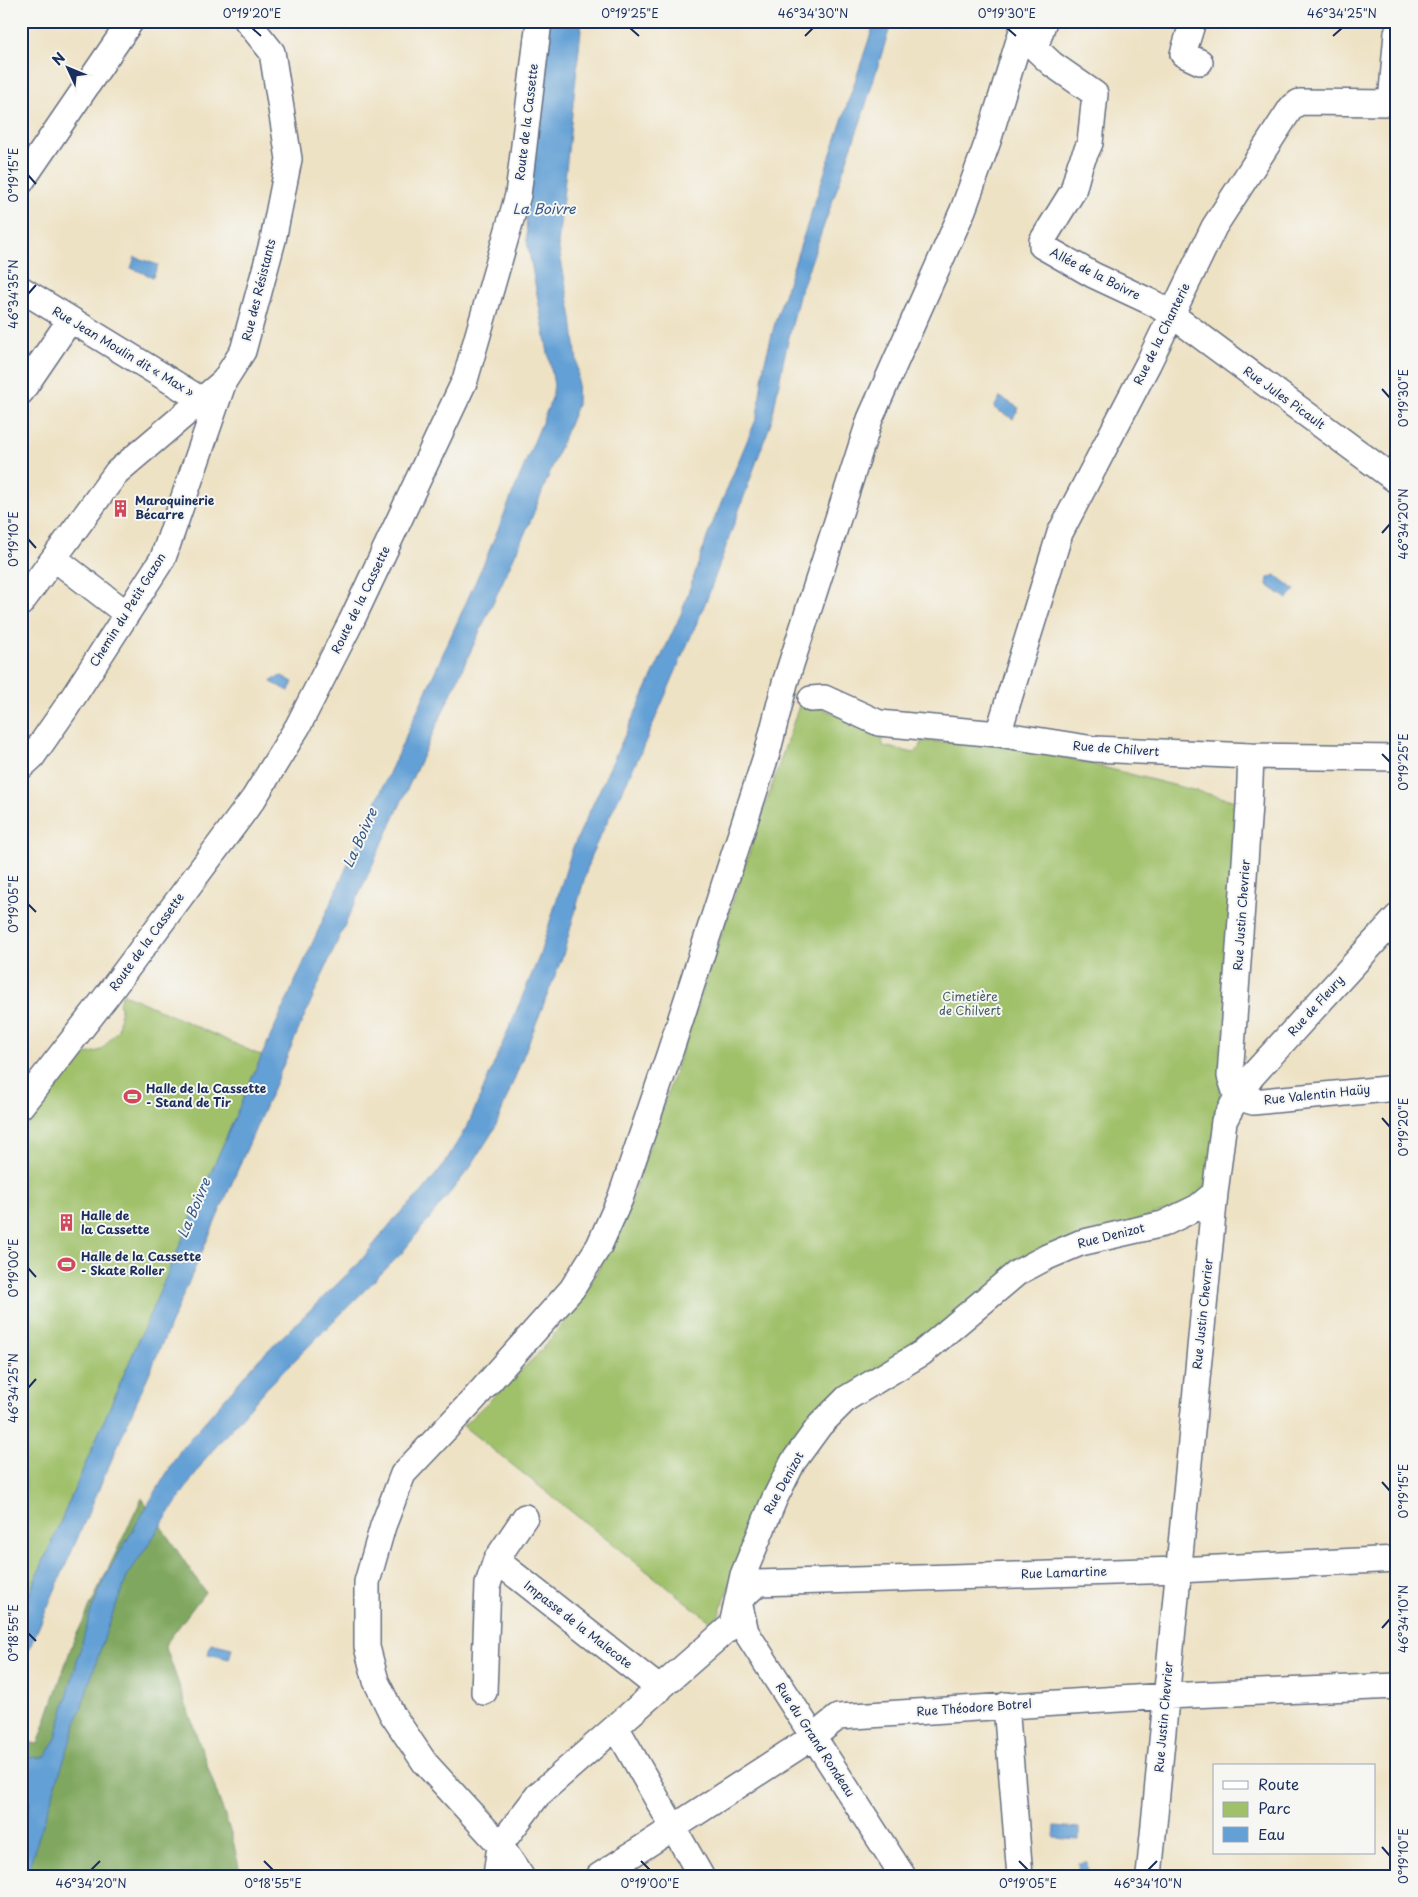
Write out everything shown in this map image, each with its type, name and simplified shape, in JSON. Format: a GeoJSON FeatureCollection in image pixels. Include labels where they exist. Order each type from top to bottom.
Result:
{"type":"FeatureCollection","features":[{"type":"Feature","properties":{"kind":"street"},"geometry":{"type":"LineString","coordinates":[[21,182],[131,21]]}},
{"type":"Feature","properties":{"kind":"street","name":"Rue des Résistants"},"geometry":{"type":"LineString","coordinates":[[21,603],[117,472],[224,380],[244,351],[273,240],[290,159],[272,52],[246,21]]}},
{"type":"Feature","properties":{"kind":"street","name":"Route de la Cassette"},"geometry":{"type":"LineString","coordinates":[[21,1106],[106,998],[254,798],[298,726],[356,613],[465,380],[518,195],[539,21]]}},
{"type":"Feature","properties":{"kind":"street"},"geometry":{"type":"LineString","coordinates":[[521,1876],[500,1845],[425,1763],[392,1714],[376,1681],[367,1647],[367,1582],[382,1526],[403,1474],[473,1400],[572,1289],[599,1246],[620,1199],[768,750],[785,683],[870,419],[963,210],[988,141],[1025,21]]}},
{"type":"Feature","properties":{"kind":"street","name":"Allée de la Boivre"},"geometry":{"type":"LineString","coordinates":[[1044,21],[1037,42],[1037,50],[1052,64],[1095,94],[1090,143],[1080,165],[1073,190],[1042,241],[1042,246],[1093,275],[1155,304],[1172,315]]}},
{"type":"Feature","properties":{"kind":"street"},"geometry":{"type":"LineString","coordinates":[[1193,21],[1183,54],[1200,62]]}},
{"type":"Feature","properties":{"kind":"street","name":"Rue de la Chanterie"},"geometry":{"type":"LineString","coordinates":[[998,734],[1060,533],[1172,315],[1214,227],[1291,108],[1300,102],[1390,104],[1397,33]]}},
{"type":"Feature","properties":{"kind":"street","name":"Rue Jean Moulin dit « Max »"},"geometry":{"type":"LineString","coordinates":[[21,289],[200,399]]}},
{"type":"Feature","properties":{"kind":"street","name":"Rue Jules Picault"},"geometry":{"type":"LineString","coordinates":[[1172,315],[1397,481]]}},
{"type":"Feature","properties":{"kind":"street"},"geometry":{"type":"LineString","coordinates":[[21,392],[70,320]]}},
{"type":"Feature","properties":{"kind":"street","name":"Chemin du Petit Gazon"},"geometry":{"type":"LineString","coordinates":[[21,767],[32,757],[66,708],[163,558],[224,380]]}},
{"type":"Feature","properties":{"kind":"street"},"geometry":{"type":"LineString","coordinates":[[54,558],[127,614]]}},
{"type":"Feature","properties":{"kind":"street","name":"Rue de Chilvert"},"geometry":{"type":"LineString","coordinates":[[811,699],[824,698],[880,723],[998,734],[1094,749],[1250,756],[1397,758]]}},
{"type":"Feature","properties":{"kind":"street","name":"Rue Justin Chevrier"},"geometry":{"type":"LineString","coordinates":[[1149,1876],[1215,1192],[1224,1121],[1237,1098],[1230,1076],[1249,805],[1250,756]]}},
{"type":"Feature","properties":{"kind":"street","name":"Rue de Fleury"},"geometry":{"type":"LineString","coordinates":[[1237,1098],[1252,1076],[1397,917]]}},
{"type":"Feature","properties":{"kind":"street","name":"Rue Valentin Haüy"},"geometry":{"type":"LineString","coordinates":[[1237,1098],[1253,1102],[1397,1088]]}},
{"type":"Feature","properties":{"kind":"street","name":"Rue Denizot"},"geometry":{"type":"LineString","coordinates":[[496,1876],[500,1845],[538,1795],[732,1625],[743,1575],[753,1546],[793,1462],[820,1425],[847,1398],[922,1352],[1017,1273],[1047,1256],[1080,1243],[1163,1224],[1198,1207],[1215,1192]]}},
{"type":"Feature","properties":{"kind":"street"},"geometry":{"type":"LineString","coordinates":[[484,1692],[488,1584],[496,1560],[525,1517]]}},
{"type":"Feature","properties":{"kind":"street","name":"Rue Lamartine"},"geometry":{"type":"LineString","coordinates":[[739,1600],[758,1583],[1178,1570],[1397,1559]]}},
{"type":"Feature","properties":{"kind":"street","name":"Impasse de la Malecote"},"geometry":{"type":"LineString","coordinates":[[496,1560],[660,1690]]}},
{"type":"Feature","properties":{"kind":"street","name":"Rue du Grand Rondeau"},"geometry":{"type":"LineString","coordinates":[[739,1600],[746,1632],[903,1876]]}},
{"type":"Feature","properties":{"kind":"street","name":"Rue Théodore Botrel"},"geometry":{"type":"LineString","coordinates":[[599,1876],[813,1737],[834,1719],[844,1716],[1166,1696],[1397,1686]]}},
{"type":"Feature","properties":{"kind":"street"},"geometry":{"type":"LineString","coordinates":[[1006,1705],[1020,1876]]}},
{"type":"Feature","properties":{"kind":"street"},"geometry":{"type":"LineString","coordinates":[[616,1727],[701,1876]]}},
{"type":"Feature","properties":{"kind":"green space","name":"Cimetière de Chilvert"},"geometry":{"type":"Polygon","coordinates":[[[801,700],[881,732],[883,746],[914,753],[920,747],[921,741],[1016,745],[1240,802],[1243,808],[1217,1130],[1211,1179],[1193,1202],[1074,1241],[839,1398],[737,1565],[715,1625],[463,1426],[537,1355],[580,1303],[623,1224],[801,700]]]}},
{"type":"Feature","properties":{"kind":"green space"},"geometry":{"type":"Polygon","coordinates":[[[122,993],[262,1056],[21,1613],[21,1131],[74,1058],[101,1050],[118,1030],[121,1006],[119,1005],[122,993]]]}},
{"type":"Feature","properties":{"kind":"green space"},"geometry":{"type":"Polygon","coordinates":[[[142,1498],[205,1592],[165,1645],[232,1836],[241,1876],[21,1876],[21,1741],[38,1744],[73,1642],[142,1498]]]}},
{"type":"Feature","properties":{"kind":"water","name":"La Boivre"},"geometry":{"type":"Polygon","coordinates":[[[547,21],[582,21],[558,244],[572,318],[578,371],[577,405],[530,522],[332,953],[21,1668],[21,1613],[253,1075],[487,556],[552,398],[554,385],[527,241],[526,217],[523,215],[547,21]]]}},
{"type":"Feature","properties":{"kind":"water"},"geometry":{"type":"Polygon","coordinates":[[[875,21],[892,21],[860,123],[799,296],[771,423],[707,599],[640,754],[591,855],[563,955],[495,1128],[469,1169],[401,1254],[266,1389],[206,1458],[128,1575],[107,1629],[26,1876],[21,1876],[21,1837],[30,1804],[21,1790],[21,1758],[45,1757],[55,1741],[90,1614],[105,1577],[181,1449],[259,1359],[359,1263],[395,1218],[422,1192],[444,1164],[469,1123],[539,957],[573,847],[681,614],[709,532],[757,417],[764,365],[776,319],[875,21]]]}},
{"type":"Feature","properties":{"kind":"water"},"geometry":{"type":"Polygon","coordinates":[[[135,257],[158,265],[153,277],[131,268],[135,257]]]}},
{"type":"Feature","properties":{"kind":"water"},"geometry":{"type":"Polygon","coordinates":[[[1000,397],[1019,408],[1013,419],[994,408],[1000,397]]]}},
{"type":"Feature","properties":{"kind":"water"},"geometry":{"type":"Polygon","coordinates":[[[1275,575],[1295,590],[1287,599],[1267,585],[1268,578],[1275,575]]]}},
{"type":"Feature","properties":{"kind":"water"},"geometry":{"type":"Polygon","coordinates":[[[282,676],[293,682],[289,691],[271,682],[273,679],[282,676]]]}},
{"type":"Feature","properties":{"kind":"water"},"geometry":{"type":"Polygon","coordinates":[[[211,1643],[232,1648],[229,1659],[208,1654],[211,1643]]]}},
{"type":"Feature","properties":{"kind":"water"},"geometry":{"type":"Polygon","coordinates":[[[1055,1826],[1079,1828],[1079,1840],[1054,1838],[1055,1826]]]}},
{"type":"Feature","properties":{"kind":"water"},"geometry":{"type":"Polygon","coordinates":[[[1087,1862],[1088,1876],[1079,1876],[1078,1863],[1087,1862]]]}},
{"type":"Feature","properties":{"kind":"place","name":"Maroquinerie Bécarre"},"geometry":{"type":"Point","coordinates":[121,508]}},
{"type":"Feature","properties":{"kind":"place","name":"Halle de la Cassette - Stand de Tir"},"geometry":{"type":"Point","coordinates":[132,1096]}},
{"type":"Feature","properties":{"kind":"place","name":"Halle de la Cassette"},"geometry":{"type":"Point","coordinates":[67,1223]}},
{"type":"Feature","properties":{"kind":"place","name":"Halle de la Cassette - Skate Roller"},"geometry":{"type":"Point","coordinates":[67,1264]}}]}
